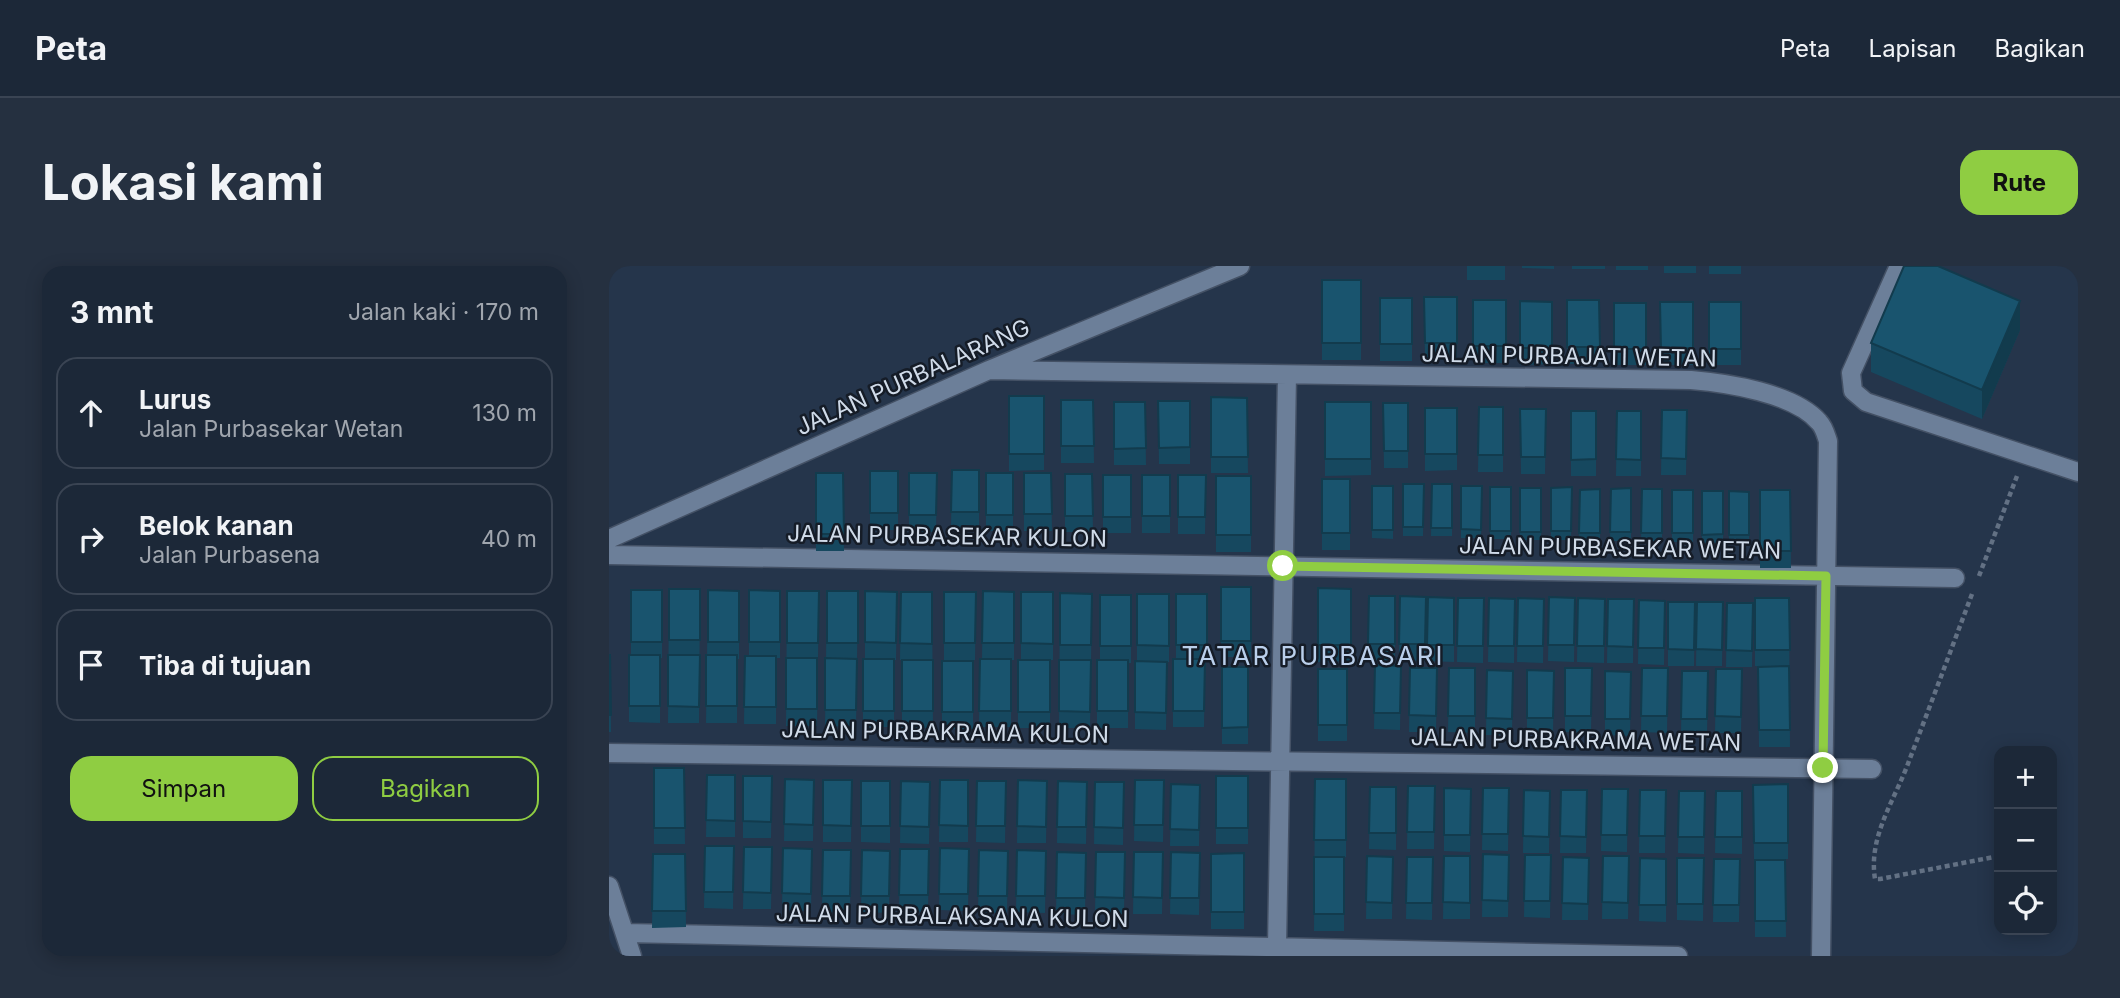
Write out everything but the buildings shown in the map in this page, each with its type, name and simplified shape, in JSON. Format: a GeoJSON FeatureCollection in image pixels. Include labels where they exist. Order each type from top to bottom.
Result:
{"type":"FeatureCollection","features":[{"type":"Feature","properties":{"kind":"street","name":"JALAN PURBALARANG"},"geometry":{"type":"LineString","coordinates":[[609,539],[989,370],[1240,266]]}},
{"type":"Feature","properties":{"kind":"street"},"geometry":{"type":"LineString","coordinates":[[1899,266],[1851,373],[1853,391],[1865,402],[2078,472]]}},
{"type":"Feature","properties":{"kind":"street","name":"JALAN PURBAJATI WETAN"},"geometry":{"type":"LineString","coordinates":[[989,370],[1691,380],[1737,385],[1785,400],[1814,416],[1822,424],[1828,442],[1826,576]]}},
{"type":"Feature","properties":{"kind":"street"},"geometry":{"type":"LineString","coordinates":[[1277,947],[1287,375]]}},
{"type":"Feature","properties":{"kind":"street","name":"JALAN PURBASEKAR KULON"},"geometry":{"type":"LineString","coordinates":[[609,555],[1283,566]]}},
{"type":"Feature","properties":{"kind":"street","name":"JALAN PURBASEKAR WETAN"},"geometry":{"type":"LineString","coordinates":[[1283,566],[1955,578]]}},
{"type":"Feature","properties":{"kind":"street"},"geometry":{"type":"LineString","coordinates":[[1821,956],[1826,576]]}},
{"type":"Feature","properties":{"kind":"street","name":"JALAN PURBAKRAMA KULON"},"geometry":{"type":"LineString","coordinates":[[609,753],[1280,761]]}},
{"type":"Feature","properties":{"kind":"street","name":"JALAN PURBAKRAMA WETAN"},"geometry":{"type":"LineString","coordinates":[[1280,761],[1871,769]]}},
{"type":"Feature","properties":{"kind":"street"},"geometry":{"type":"LineString","coordinates":[[609,886],[632,956]]}},
{"type":"Feature","properties":{"kind":"street","name":"JALAN PURBALAKSANA KULON"},"geometry":{"type":"LineString","coordinates":[[626,933],[1678,956]]}},
{"type":"Feature","properties":{"kind":"path"},"geometry":{"type":"LineString","coordinates":[[1994,857],[1879,879],[1875,879],[1874,874],[1874,850],[1881,823],[1899,788],[2025,453]]}},
{"type":"Feature","properties":{"kind":"district","name":"TATAR PURBASARI"},"geometry":{"type":"Point","coordinates":[1313,656]}},
{"type":"Feature","properties":{"kind":"route"},"geometry":{"type":"LineString","coordinates":[[1283,566],[1826,576],[1823,768]]}}]}
